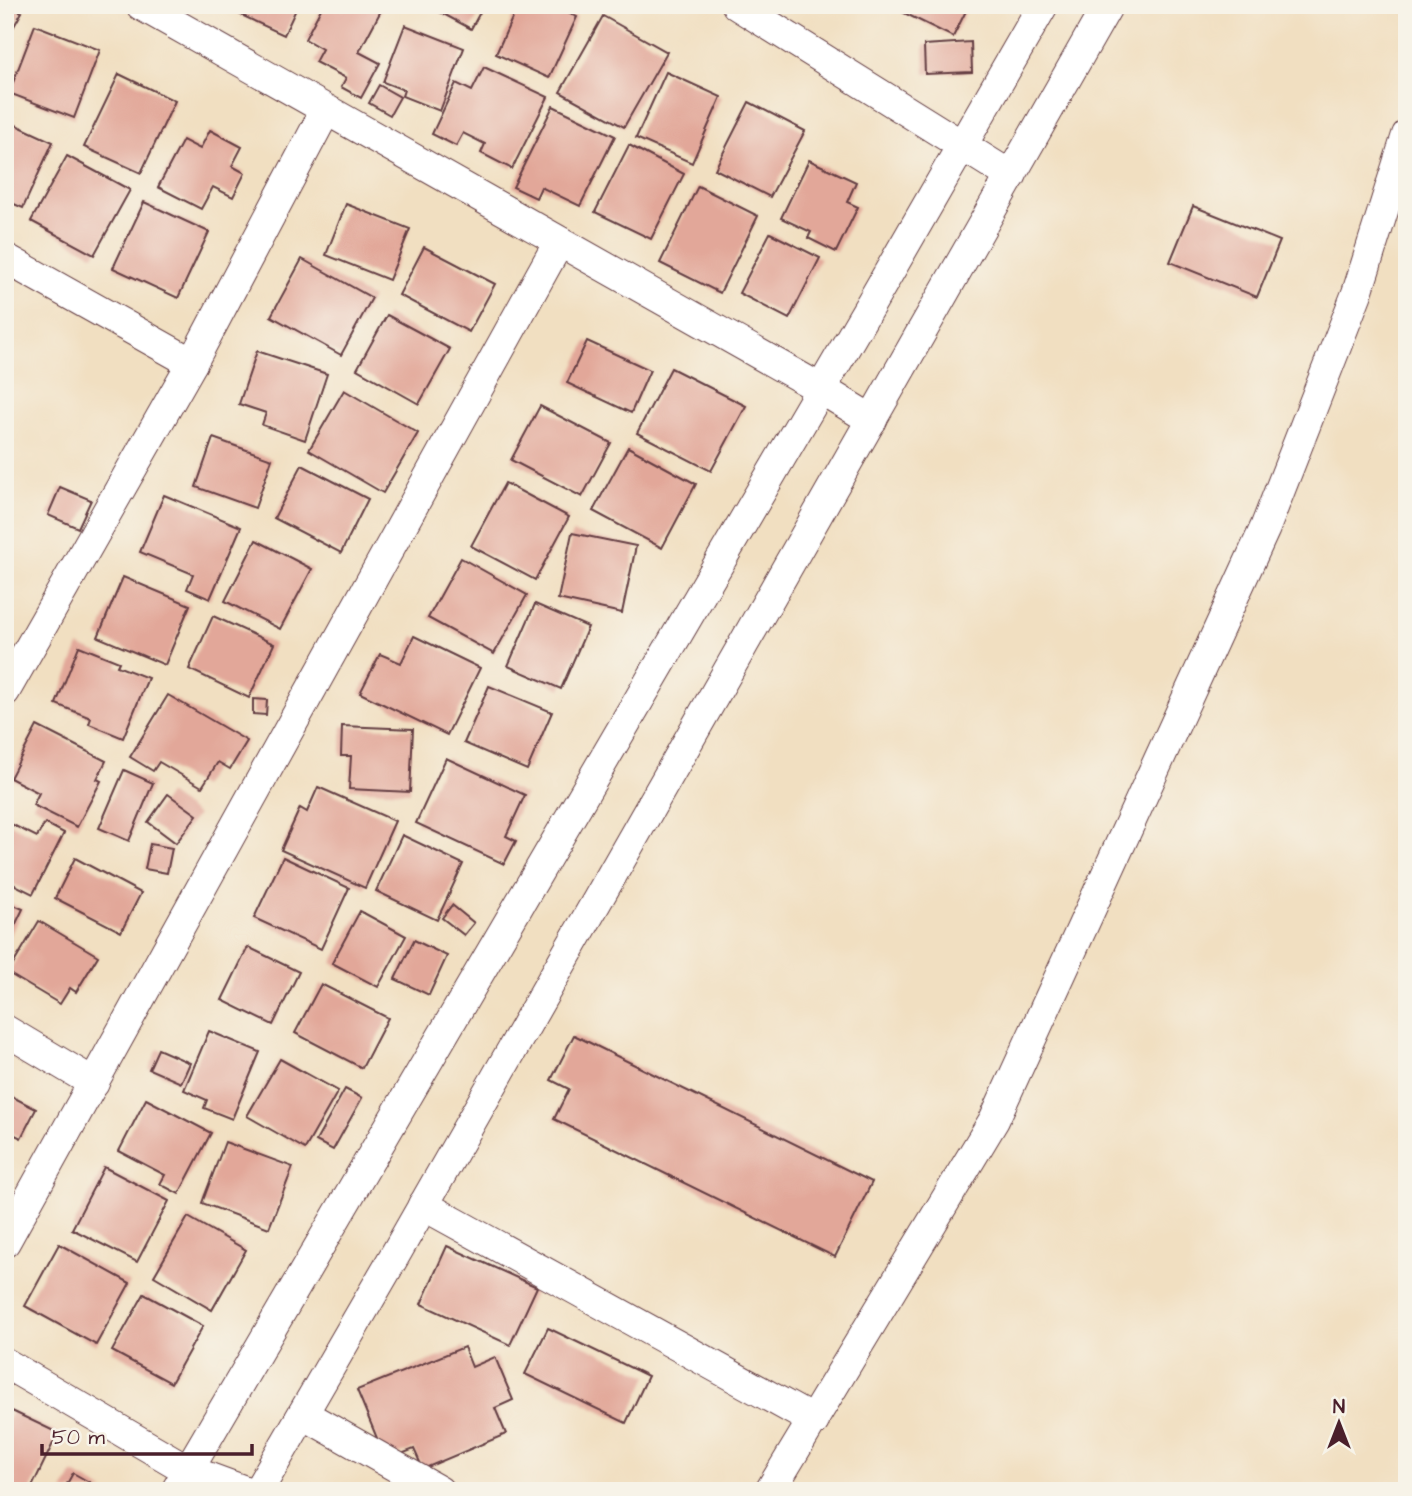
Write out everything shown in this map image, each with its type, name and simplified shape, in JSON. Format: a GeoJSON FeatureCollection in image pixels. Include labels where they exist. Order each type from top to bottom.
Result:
{"type":"FeatureCollection","features":[{"type":"Feature","properties":{"kind":"street"},"geometry":{"type":"LineString","coordinates":[[141,5],[872,420]]}},
{"type":"Feature","properties":{"kind":"street"},"geometry":{"type":"LineString","coordinates":[[737,5],[1011,176]]}},
{"type":"Feature","properties":{"kind":"street"},"geometry":{"type":"LineString","coordinates":[[182,1480],[1043,5]]}},
{"type":"Feature","properties":{"kind":"street"},"geometry":{"type":"LineString","coordinates":[[258,1491],[1108,5]]}},
{"type":"Feature","properties":{"kind":"street"},"geometry":{"type":"LineString","coordinates":[[8,679],[192,363],[326,110]]}},
{"type":"Feature","properties":{"kind":"street"},"geometry":{"type":"LineString","coordinates":[[770,1491],[994,1120],[1265,528],[1357,293],[1407,135]]}},
{"type":"Feature","properties":{"kind":"street"},"geometry":{"type":"LineString","coordinates":[[5,1242],[559,242]]}},
{"type":"Feature","properties":{"kind":"street"},"geometry":{"type":"LineString","coordinates":[[5,258],[192,363]]}},
{"type":"Feature","properties":{"kind":"street"},"geometry":{"type":"LineString","coordinates":[[5,1030],[93,1083]]}},
{"type":"Feature","properties":{"kind":"street"},"geometry":{"type":"LineString","coordinates":[[423,1205],[814,1421]]}},
{"type":"Feature","properties":{"kind":"street"},"geometry":{"type":"LineString","coordinates":[[5,1363],[182,1480],[245,1491]]}},
{"type":"Feature","properties":{"kind":"street"},"geometry":{"type":"LineString","coordinates":[[303,1414],[439,1491]]}},
{"type":"Feature","properties":{"kind":"building"},"geometry":{"type":"Polygon","coordinates":[[[5,5],[22,12],[5,42],[5,5]]]}},
{"type":"Feature","properties":{"kind":"building"},"geometry":{"type":"Polygon","coordinates":[[[227,5],[298,5],[284,35],[226,8],[227,5]]]}},
{"type":"Feature","properties":{"kind":"building"},"geometry":{"type":"Polygon","coordinates":[[[323,5],[384,5],[359,52],[380,63],[361,98],[341,87],[346,78],[315,62],[322,49],[305,39],[323,5]]]}},
{"type":"Feature","properties":{"kind":"building"},"geometry":{"type":"Polygon","coordinates":[[[427,5],[484,5],[471,29],[427,5]]]}},
{"type":"Feature","properties":{"kind":"building"},"geometry":{"type":"Polygon","coordinates":[[[518,5],[551,5],[577,17],[549,78],[496,54],[518,5]]]}},
{"type":"Feature","properties":{"kind":"building"},"geometry":{"type":"Polygon","coordinates":[[[888,5],[969,5],[953,37],[888,5]]]}},
{"type":"Feature","properties":{"kind":"building"},"geometry":{"type":"Polygon","coordinates":[[[603,16],[667,52],[624,127],[560,92],[603,16]]]}},
{"type":"Feature","properties":{"kind":"building"},"geometry":{"type":"Polygon","coordinates":[[[35,25],[100,50],[74,118],[9,93],[35,25]]]}},
{"type":"Feature","properties":{"kind":"building"},"geometry":{"type":"Polygon","coordinates":[[[405,25],[464,48],[440,111],[402,96],[404,90],[383,82],[405,25]]]}},
{"type":"Feature","properties":{"kind":"building"},"geometry":{"type":"Polygon","coordinates":[[[971,42],[972,72],[925,74],[924,45],[971,42]]]}},
{"type":"Feature","properties":{"kind":"building"},"geometry":{"type":"Polygon","coordinates":[[[484,67],[548,97],[512,169],[481,153],[485,144],[463,133],[456,146],[432,134],[456,83],[472,91],[484,67]]]}},
{"type":"Feature","properties":{"kind":"building"},"geometry":{"type":"Polygon","coordinates":[[[666,72],[721,97],[692,163],[636,138],[666,72]]]}},
{"type":"Feature","properties":{"kind":"building"},"geometry":{"type":"Polygon","coordinates":[[[119,74],[175,101],[141,173],[84,147],[119,74]]]}},
{"type":"Feature","properties":{"kind":"building"},"geometry":{"type":"Polygon","coordinates":[[[379,85],[400,97],[390,115],[369,103],[379,85]]]}},
{"type":"Feature","properties":{"kind":"building"},"geometry":{"type":"Polygon","coordinates":[[[749,102],[805,131],[770,197],[715,169],[749,102]]]}},
{"type":"Feature","properties":{"kind":"building"},"geometry":{"type":"Polygon","coordinates":[[[553,106],[615,136],[580,206],[541,187],[536,198],[513,187],[553,106]]]}},
{"type":"Feature","properties":{"kind":"building"},"geometry":{"type":"Polygon","coordinates":[[[5,120],[53,142],[23,208],[5,200],[5,120]]]}},
{"type":"Feature","properties":{"kind":"building"},"geometry":{"type":"Polygon","coordinates":[[[210,130],[242,147],[232,166],[245,173],[233,197],[213,187],[201,209],[158,187],[183,140],[200,149],[210,130]]]}},
{"type":"Feature","properties":{"kind":"building"},"geometry":{"type":"Polygon","coordinates":[[[629,145],[684,174],[651,239],[595,212],[629,145]]]}},
{"type":"Feature","properties":{"kind":"building"},"geometry":{"type":"Polygon","coordinates":[[[67,156],[130,190],[94,255],[31,221],[67,156]]]}},
{"type":"Feature","properties":{"kind":"building"},"geometry":{"type":"Polygon","coordinates":[[[809,160],[856,182],[847,202],[858,207],[836,252],[808,238],[811,232],[781,218],[809,160]]]}},
{"type":"Feature","properties":{"kind":"building"},"geometry":{"type":"Polygon","coordinates":[[[698,186],[758,216],[720,293],[660,263],[698,186]]]}},
{"type":"Feature","properties":{"kind":"building"},"geometry":{"type":"Polygon","coordinates":[[[144,202],[209,232],[178,298],[113,268],[144,202]]]}},
{"type":"Feature","properties":{"kind":"building"},"geometry":{"type":"Polygon","coordinates":[[[346,204],[410,229],[389,280],[326,255],[346,204]]]}},
{"type":"Feature","properties":{"kind":"building"},"geometry":{"type":"Polygon","coordinates":[[[1193,206],[1280,241],[1257,297],[1170,262],[1193,206]]]}},
{"type":"Feature","properties":{"kind":"building"},"geometry":{"type":"Polygon","coordinates":[[[770,233],[820,258],[789,319],[739,293],[770,233]]]}},
{"type":"Feature","properties":{"kind":"building"},"geometry":{"type":"Polygon","coordinates":[[[424,247],[495,284],[469,332],[399,295],[424,247]]]}},
{"type":"Feature","properties":{"kind":"building"},"geometry":{"type":"Polygon","coordinates":[[[302,259],[372,298],[341,355],[271,316],[302,259]]]}},
{"type":"Feature","properties":{"kind":"building"},"geometry":{"type":"Polygon","coordinates":[[[387,315],[450,349],[419,404],[357,369],[387,315]]]}},
{"type":"Feature","properties":{"kind":"building"},"geometry":{"type":"Polygon","coordinates":[[[587,341],[650,370],[631,413],[567,383],[587,341]]]}},
{"type":"Feature","properties":{"kind":"building"},"geometry":{"type":"Polygon","coordinates":[[[257,351],[327,374],[305,440],[262,425],[266,413],[239,404],[257,351]]]}},
{"type":"Feature","properties":{"kind":"building"},"geometry":{"type":"Polygon","coordinates":[[[671,368],[746,406],[711,471],[637,433],[671,368]]]}},
{"type":"Feature","properties":{"kind":"building"},"geometry":{"type":"Polygon","coordinates":[[[344,390],[418,433],[383,493],[309,450],[344,390]]]}},
{"type":"Feature","properties":{"kind":"building"},"geometry":{"type":"Polygon","coordinates":[[[540,406],[611,443],[582,497],[511,460],[540,406]]]}},
{"type":"Feature","properties":{"kind":"building"},"geometry":{"type":"Polygon","coordinates":[[[213,438],[272,459],[255,508],[196,487],[213,438]]]}},
{"type":"Feature","properties":{"kind":"building"},"geometry":{"type":"Polygon","coordinates":[[[628,447],[696,484],[662,548],[593,511],[628,447]]]}},
{"type":"Feature","properties":{"kind":"building"},"geometry":{"type":"Polygon","coordinates":[[[302,465],[368,499],[341,553],[274,518],[302,465]]]}},
{"type":"Feature","properties":{"kind":"building"},"geometry":{"type":"Polygon","coordinates":[[[505,483],[569,517],[535,580],[471,546],[505,483]]]}},
{"type":"Feature","properties":{"kind":"building"},"geometry":{"type":"Polygon","coordinates":[[[60,487],[91,500],[78,528],[48,515],[60,487]]]}},
{"type":"Feature","properties":{"kind":"building"},"geometry":{"type":"Polygon","coordinates":[[[164,495],[241,527],[210,599],[187,589],[193,574],[140,552],[164,495]]]}},
{"type":"Feature","properties":{"kind":"building"},"geometry":{"type":"Polygon","coordinates":[[[572,533],[636,546],[622,613],[558,599],[572,533]]]}},
{"type":"Feature","properties":{"kind":"building"},"geometry":{"type":"Polygon","coordinates":[[[256,540],[312,569],[280,629],[225,601],[256,540]]]}},
{"type":"Feature","properties":{"kind":"building"},"geometry":{"type":"Polygon","coordinates":[[[461,558],[527,595],[494,654],[428,618],[461,558]]]}},
{"type":"Feature","properties":{"kind":"building"},"geometry":{"type":"Polygon","coordinates":[[[123,577],[190,605],[165,665],[98,637],[123,577]]]}},
{"type":"Feature","properties":{"kind":"building"},"geometry":{"type":"Polygon","coordinates":[[[535,604],[588,627],[561,689],[508,666],[535,604]]]}},
{"type":"Feature","properties":{"kind":"building"},"geometry":{"type":"Polygon","coordinates":[[[213,616],[274,644],[249,698],[189,669],[213,616]]]}},
{"type":"Feature","properties":{"kind":"building"},"geometry":{"type":"Polygon","coordinates":[[[414,636],[480,668],[447,735],[360,693],[380,654],[401,663],[414,636]]]}},
{"type":"Feature","properties":{"kind":"building"},"geometry":{"type":"Polygon","coordinates":[[[79,646],[119,662],[117,666],[148,678],[123,738],[89,724],[91,718],[56,704],[79,646]]]}},
{"type":"Feature","properties":{"kind":"building"},"geometry":{"type":"Polygon","coordinates":[[[489,686],[552,712],[527,770],[464,743],[489,686]]]}},
{"type":"Feature","properties":{"kind":"building"},"geometry":{"type":"Polygon","coordinates":[[[168,695],[247,741],[230,769],[218,762],[202,787],[159,762],[153,771],[130,757],[168,695]]]}},
{"type":"Feature","properties":{"kind":"building"},"geometry":{"type":"Polygon","coordinates":[[[253,699],[267,700],[266,715],[253,714],[253,699]]]}},
{"type":"Feature","properties":{"kind":"building"},"geometry":{"type":"Polygon","coordinates":[[[37,726],[106,761],[97,779],[101,781],[77,827],[33,805],[39,793],[10,778],[37,726]]]}},
{"type":"Feature","properties":{"kind":"building"},"geometry":{"type":"Polygon","coordinates":[[[342,726],[413,729],[410,792],[349,789],[351,756],[341,756],[342,726]]]}},
{"type":"Feature","properties":{"kind":"building"},"geometry":{"type":"Polygon","coordinates":[[[446,758],[525,795],[506,836],[516,841],[504,864],[416,823],[446,758]]]}},
{"type":"Feature","properties":{"kind":"building"},"geometry":{"type":"Polygon","coordinates":[[[124,770],[153,783],[129,841],[99,828],[124,770]]]}},
{"type":"Feature","properties":{"kind":"building"},"geometry":{"type":"Polygon","coordinates":[[[318,787],[395,821],[365,888],[281,850],[300,808],[307,812],[318,787]]]}},
{"type":"Feature","properties":{"kind":"building"},"geometry":{"type":"Polygon","coordinates":[[[168,794],[197,815],[176,843],[148,822],[168,794]]]}},
{"type":"Feature","properties":{"kind":"building"},"geometry":{"type":"Polygon","coordinates":[[[5,821],[37,837],[45,823],[64,833],[33,894],[5,880],[5,821]]]}},
{"type":"Feature","properties":{"kind":"building"},"geometry":{"type":"Polygon","coordinates":[[[402,835],[463,864],[437,920],[376,891],[402,835]]]}},
{"type":"Feature","properties":{"kind":"building"},"geometry":{"type":"Polygon","coordinates":[[[150,844],[172,848],[167,873],[145,869],[150,844]]]}},
{"type":"Feature","properties":{"kind":"building"},"geometry":{"type":"Polygon","coordinates":[[[283,857],[349,888],[321,949],[254,918],[283,857]]]}},
{"type":"Feature","properties":{"kind":"building"},"geometry":{"type":"Polygon","coordinates":[[[75,858],[141,893],[121,932],[55,898],[75,858]]]}},
{"type":"Feature","properties":{"kind":"building"},"geometry":{"type":"Polygon","coordinates":[[[5,901],[23,909],[5,946],[5,901]]]}},
{"type":"Feature","properties":{"kind":"building"},"geometry":{"type":"Polygon","coordinates":[[[452,905],[474,923],[464,935],[442,918],[452,905]]]}},
{"type":"Feature","properties":{"kind":"building"},"geometry":{"type":"Polygon","coordinates":[[[360,911],[406,936],[378,987],[332,963],[360,911]]]}},
{"type":"Feature","properties":{"kind":"building"},"geometry":{"type":"Polygon","coordinates":[[[39,921],[98,956],[76,992],[70,988],[60,1004],[8,973],[39,921]]]}},
{"type":"Feature","properties":{"kind":"building"},"geometry":{"type":"Polygon","coordinates":[[[414,940],[447,956],[429,995],[395,979],[414,940]]]}},
{"type":"Feature","properties":{"kind":"building"},"geometry":{"type":"Polygon","coordinates":[[[248,947],[299,972],[273,1025],[222,1000],[248,947]]]}},
{"type":"Feature","properties":{"kind":"building"},"geometry":{"type":"Polygon","coordinates":[[[321,984],[388,1018],[362,1068],[295,1033],[321,984]]]}},
{"type":"Feature","properties":{"kind":"building"},"geometry":{"type":"Polygon","coordinates":[[[209,1031],[260,1052],[232,1119],[204,1108],[207,1100],[184,1090],[209,1031]]]}},
{"type":"Feature","properties":{"kind":"building"},"geometry":{"type":"Polygon","coordinates":[[[574,1035],[872,1182],[835,1257],[554,1119],[569,1089],[551,1080],[574,1035]]]}},
{"type":"Feature","properties":{"kind":"building"},"geometry":{"type":"Polygon","coordinates":[[[158,1049],[190,1063],[181,1083],[149,1069],[158,1049]]]}},
{"type":"Feature","properties":{"kind":"building"},"geometry":{"type":"Polygon","coordinates":[[[280,1059],[338,1091],[305,1149],[247,1116],[280,1059]]]}},
{"type":"Feature","properties":{"kind":"building"},"geometry":{"type":"Polygon","coordinates":[[[345,1089],[362,1098],[333,1150],[316,1141],[345,1089]]]}},
{"type":"Feature","properties":{"kind":"building"},"geometry":{"type":"Polygon","coordinates":[[[5,1093],[36,1109],[21,1138],[9,1132],[5,1138],[5,1093]]]}},
{"type":"Feature","properties":{"kind":"building"},"geometry":{"type":"Polygon","coordinates":[[[146,1099],[211,1133],[179,1194],[160,1184],[165,1175],[119,1151],[146,1099]]]}},
{"type":"Feature","properties":{"kind":"building"},"geometry":{"type":"Polygon","coordinates":[[[225,1142],[293,1167],[269,1228],[202,1203],[225,1142]]]}},
{"type":"Feature","properties":{"kind":"building"},"geometry":{"type":"Polygon","coordinates":[[[104,1167],[169,1201],[137,1262],[72,1229],[104,1167]]]}},
{"type":"Feature","properties":{"kind":"building"},"geometry":{"type":"Polygon","coordinates":[[[188,1217],[246,1250],[212,1310],[154,1276],[188,1217]]]}},
{"type":"Feature","properties":{"kind":"building"},"geometry":{"type":"Polygon","coordinates":[[[59,1244],[130,1283],[96,1345],[25,1306],[59,1244]]]}},
{"type":"Feature","properties":{"kind":"building"},"geometry":{"type":"Polygon","coordinates":[[[447,1246],[537,1287],[510,1345],[421,1304],[447,1246]]]}},
{"type":"Feature","properties":{"kind":"building"},"geometry":{"type":"Polygon","coordinates":[[[144,1294],[203,1326],[171,1383],[112,1351],[144,1294]]]}},
{"type":"Feature","properties":{"kind":"building"},"geometry":{"type":"Polygon","coordinates":[[[548,1328],[648,1376],[626,1423],[525,1374],[548,1328]]]}},
{"type":"Feature","properties":{"kind":"building"},"geometry":{"type":"Polygon","coordinates":[[[464,1347],[472,1367],[495,1357],[513,1400],[495,1408],[506,1434],[423,1469],[414,1449],[386,1460],[357,1390],[464,1347]]]}},
{"type":"Feature","properties":{"kind":"building"},"geometry":{"type":"Polygon","coordinates":[[[12,1411],[58,1433],[30,1491],[5,1491],[5,1425],[12,1411]]]}},
{"type":"Feature","properties":{"kind":"building"},"geometry":{"type":"Polygon","coordinates":[[[73,1473],[105,1491],[63,1491],[73,1473]]]}}]}
